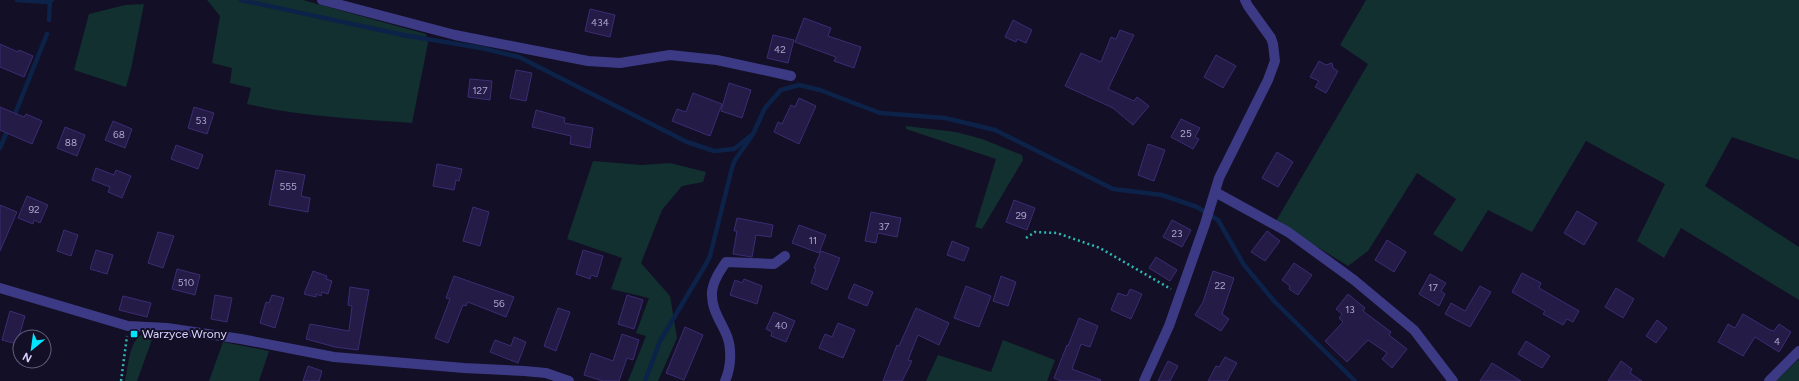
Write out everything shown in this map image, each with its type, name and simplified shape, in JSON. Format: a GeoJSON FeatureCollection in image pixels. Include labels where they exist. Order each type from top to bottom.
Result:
{"type":"FeatureCollection","features":[{"type":"Feature","properties":{"kind":"street"},"geometry":{"type":"LineString","coordinates":[[322,0],[455,36],[588,61],[620,63],[670,55],[717,60],[791,76]]}},
{"type":"Feature","properties":{"kind":"street"},"geometry":{"type":"LineString","coordinates":[[1144,381],[1169,326],[1227,159],[1268,80],[1275,61],[1274,44],[1245,0]]}},
{"type":"Feature","properties":{"kind":"street"},"geometry":{"type":"LineString","coordinates":[[1215,192],[1288,232],[1354,280],[1414,330],[1453,381]]}},
{"type":"Feature","properties":{"kind":"street"},"geometry":{"type":"LineString","coordinates":[[725,381],[731,351],[727,336],[716,316],[712,292],[718,274],[726,262],[774,264],[786,256]]}},
{"type":"Feature","properties":{"kind":"street"},"geometry":{"type":"LineString","coordinates":[[0,288],[128,326],[167,328],[241,339],[334,357],[546,373],[569,381]]}},
{"type":"Feature","properties":{"kind":"street"},"geometry":{"type":"LineString","coordinates":[[1769,381],[1799,351]]}},
{"type":"Feature","properties":{"kind":"path"},"geometry":{"type":"LineString","coordinates":[[1026,238],[1035,232],[1057,233],[1100,248],[1180,294]]}},
{"type":"Feature","properties":{"kind":"path"},"geometry":{"type":"LineString","coordinates":[[121,381],[128,326]]}},
{"type":"Feature","properties":{"kind":"green space"},"geometry":{"type":"Polygon","coordinates":[[[207,0],[303,0],[426,34],[428,43],[412,123],[308,115],[247,104],[251,88],[230,83],[232,68],[212,63],[220,16],[207,0]]]}},
{"type":"Feature","properties":{"kind":"green space"},"geometry":{"type":"Polygon","coordinates":[[[1366,0],[1799,0],[1799,160],[1732,137],[1705,186],[1799,247],[1799,300],[1681,228],[1664,258],[1637,241],[1665,184],[1586,141],[1532,232],[1488,210],[1462,252],[1433,234],[1456,199],[1417,173],[1368,251],[1348,266],[1276,221],[1368,64],[1340,45],[1366,0]]]}},
{"type":"Feature","properties":{"kind":"green space"},"geometry":{"type":"Polygon","coordinates":[[[144,4],[126,87],[74,70],[89,14],[125,5],[144,4]]]}},
{"type":"Feature","properties":{"kind":"green space"},"geometry":{"type":"Polygon","coordinates":[[[906,126],[956,132],[982,139],[1022,155],[1023,160],[982,229],[975,227],[996,159],[906,129],[906,126]]]}},
{"type":"Feature","properties":{"kind":"green space"},"geometry":{"type":"Polygon","coordinates":[[[593,161],[642,165],[670,163],[706,172],[703,182],[682,186],[662,210],[641,263],[670,296],[677,338],[658,381],[628,381],[646,336],[636,333],[649,298],[611,289],[622,258],[567,239],[593,161]]]}},
{"type":"Feature","properties":{"kind":"green space"},"geometry":{"type":"Polygon","coordinates":[[[145,332],[166,335],[153,337],[137,381],[125,381],[132,347],[139,336],[145,332]]]}},
{"type":"Feature","properties":{"kind":"green space"},"geometry":{"type":"Polygon","coordinates":[[[1003,340],[1055,360],[1047,381],[926,381],[938,355],[991,372],[1003,340]]]}},
{"type":"Feature","properties":{"kind":"green space"},"geometry":{"type":"Polygon","coordinates":[[[223,342],[269,351],[259,381],[209,381],[223,342]]]}},
{"type":"Feature","properties":{"kind":"green space"},"geometry":{"type":"Polygon","coordinates":[[[1799,359],[1799,381],[1776,381],[1799,359]]]}},
{"type":"Feature","properties":{"kind":"building"},"geometry":{"type":"Polygon","coordinates":[[[590,9],[615,15],[610,37],[585,31],[590,9]]]}},
{"type":"Feature","properties":{"kind":"building"},"geometry":{"type":"Polygon","coordinates":[[[804,18],[831,28],[828,36],[861,47],[854,68],[834,61],[836,57],[795,42],[804,18]]]}},
{"type":"Feature","properties":{"kind":"building"},"geometry":{"type":"Polygon","coordinates":[[[1013,20],[1032,30],[1026,43],[1017,39],[1016,42],[1005,37],[1013,20]]]}},
{"type":"Feature","properties":{"kind":"building"},"geometry":{"type":"Polygon","coordinates":[[[1120,30],[1134,35],[1108,89],[1134,101],[1137,97],[1149,106],[1133,125],[1113,108],[1065,86],[1081,53],[1101,62],[1111,37],[1116,39],[1120,30]]]}},
{"type":"Feature","properties":{"kind":"building"},"geometry":{"type":"Polygon","coordinates":[[[773,35],[794,40],[788,63],[767,58],[773,35]]]}},
{"type":"Feature","properties":{"kind":"building"},"geometry":{"type":"Polygon","coordinates":[[[0,44],[18,52],[19,50],[33,56],[24,77],[0,67],[0,44]]]}},
{"type":"Feature","properties":{"kind":"building"},"geometry":{"type":"Polygon","coordinates":[[[1216,55],[1236,66],[1223,88],[1204,77],[1216,55]]]}},
{"type":"Feature","properties":{"kind":"building"},"geometry":{"type":"Polygon","coordinates":[[[1319,61],[1326,65],[1332,63],[1333,68],[1338,71],[1326,93],[1315,87],[1319,81],[1310,77],[1319,61]]]}},
{"type":"Feature","properties":{"kind":"building"},"geometry":{"type":"Polygon","coordinates":[[[516,70],[532,73],[526,101],[510,98],[516,70]]]}},
{"type":"Feature","properties":{"kind":"building"},"geometry":{"type":"Polygon","coordinates":[[[470,79],[492,81],[490,100],[468,97],[470,79]]]}},
{"type":"Feature","properties":{"kind":"building"},"geometry":{"type":"Polygon","coordinates":[[[729,83],[751,90],[742,118],[721,111],[729,83]]]}},
{"type":"Feature","properties":{"kind":"building"},"geometry":{"type":"Polygon","coordinates":[[[693,93],[722,104],[710,136],[672,121],[677,109],[686,112],[693,93]]]}},
{"type":"Feature","properties":{"kind":"building"},"geometry":{"type":"Polygon","coordinates":[[[799,98],[816,106],[799,144],[774,132],[778,122],[782,124],[791,105],[795,107],[799,98]]]}},
{"type":"Feature","properties":{"kind":"building"},"geometry":{"type":"Polygon","coordinates":[[[0,107],[24,117],[26,114],[42,121],[32,144],[0,130],[0,107]]]}},
{"type":"Feature","properties":{"kind":"building"},"geometry":{"type":"Polygon","coordinates":[[[194,107],[214,113],[207,134],[188,128],[194,107]]]}},
{"type":"Feature","properties":{"kind":"building"},"geometry":{"type":"Polygon","coordinates":[[[536,110],[565,118],[564,123],[593,128],[590,148],[570,144],[571,136],[532,127],[536,110]]]}},
{"type":"Feature","properties":{"kind":"building"},"geometry":{"type":"Polygon","coordinates":[[[1181,119],[1200,128],[1195,137],[1199,139],[1193,149],[1171,137],[1181,119]]]}},
{"type":"Feature","properties":{"kind":"building"},"geometry":{"type":"Polygon","coordinates":[[[113,121],[132,129],[125,148],[105,140],[113,121]]]}},
{"type":"Feature","properties":{"kind":"building"},"geometry":{"type":"Polygon","coordinates":[[[65,127],[85,135],[77,156],[57,148],[65,127]]]}},
{"type":"Feature","properties":{"kind":"building"},"geometry":{"type":"Polygon","coordinates":[[[1148,144],[1165,150],[1154,181],[1138,175],[1148,144]]]}},
{"type":"Feature","properties":{"kind":"building"},"geometry":{"type":"Polygon","coordinates":[[[176,145],[203,155],[198,169],[171,159],[176,145]]]}},
{"type":"Feature","properties":{"kind":"building"},"geometry":{"type":"Polygon","coordinates":[[[1277,152],[1293,162],[1278,187],[1262,178],[1277,152]]]}},
{"type":"Feature","properties":{"kind":"building"},"geometry":{"type":"Polygon","coordinates":[[[437,164],[462,169],[459,181],[456,180],[454,190],[433,186],[437,164]]]}},
{"type":"Feature","properties":{"kind":"building"},"geometry":{"type":"Polygon","coordinates":[[[96,168],[114,175],[116,170],[131,176],[122,198],[108,192],[110,187],[92,180],[96,168]]]}},
{"type":"Feature","properties":{"kind":"building"},"geometry":{"type":"Polygon","coordinates":[[[276,170],[305,175],[301,196],[310,198],[308,212],[269,205],[276,170]]]}},
{"type":"Feature","properties":{"kind":"building"},"geometry":{"type":"Polygon","coordinates":[[[27,196],[48,205],[40,223],[34,220],[33,224],[18,218],[27,196]]]}},
{"type":"Feature","properties":{"kind":"building"},"geometry":{"type":"Polygon","coordinates":[[[1014,200],[1035,208],[1027,230],[1006,222],[1014,200]]]}},
{"type":"Feature","properties":{"kind":"building"},"geometry":{"type":"Polygon","coordinates":[[[0,205],[17,212],[0,251],[0,205]]]}},
{"type":"Feature","properties":{"kind":"building"},"geometry":{"type":"Polygon","coordinates":[[[473,207],[489,212],[480,246],[463,241],[473,207]]]}},
{"type":"Feature","properties":{"kind":"building"},"geometry":{"type":"Polygon","coordinates":[[[1577,211],[1597,223],[1584,245],[1564,233],[1577,211]]]}},
{"type":"Feature","properties":{"kind":"building"},"geometry":{"type":"Polygon","coordinates":[[[871,212],[901,218],[897,237],[878,233],[876,243],[865,241],[871,212]]]}},
{"type":"Feature","properties":{"kind":"building"},"geometry":{"type":"Polygon","coordinates":[[[737,218],[773,225],[771,237],[756,235],[752,257],[733,254],[737,231],[734,231],[737,218]]]}},
{"type":"Feature","properties":{"kind":"building"},"geometry":{"type":"Polygon","coordinates":[[[1172,220],[1191,230],[1182,247],[1163,237],[1172,220]]]}},
{"type":"Feature","properties":{"kind":"building"},"geometry":{"type":"Polygon","coordinates":[[[799,225],[826,235],[819,253],[792,243],[799,225]]]}},
{"type":"Feature","properties":{"kind":"building"},"geometry":{"type":"Polygon","coordinates":[[[64,230],[78,235],[71,256],[57,251],[64,230]]]}},
{"type":"Feature","properties":{"kind":"building"},"geometry":{"type":"Polygon","coordinates":[[[1267,231],[1280,241],[1265,261],[1251,252],[1267,231]]]}},
{"type":"Feature","properties":{"kind":"building"},"geometry":{"type":"Polygon","coordinates":[[[158,232],[174,236],[163,268],[148,263],[158,232]]]}},
{"type":"Feature","properties":{"kind":"building"},"geometry":{"type":"Polygon","coordinates":[[[1387,240],[1406,252],[1394,272],[1375,260],[1387,240]]]}},
{"type":"Feature","properties":{"kind":"building"},"geometry":{"type":"Polygon","coordinates":[[[952,241],[969,248],[964,261],[947,255],[952,241]]]}},
{"type":"Feature","properties":{"kind":"building"},"geometry":{"type":"Polygon","coordinates":[[[96,250],[113,255],[107,274],[90,269],[96,250]]]}},
{"type":"Feature","properties":{"kind":"building"},"geometry":{"type":"Polygon","coordinates":[[[583,250],[603,256],[597,277],[591,275],[590,279],[576,274],[583,250]]]}},
{"type":"Feature","properties":{"kind":"building"},"geometry":{"type":"Polygon","coordinates":[[[821,251],[840,258],[827,290],[811,283],[816,269],[814,268],[821,251]]]}},
{"type":"Feature","properties":{"kind":"building"},"geometry":{"type":"Polygon","coordinates":[[[1156,257],[1177,270],[1170,281],[1149,268],[1156,257]]]}},
{"type":"Feature","properties":{"kind":"building"},"geometry":{"type":"Polygon","coordinates":[[[1294,263],[1312,275],[1298,295],[1289,289],[1290,286],[1282,280],[1294,263]]]}},
{"type":"Feature","properties":{"kind":"building"},"geometry":{"type":"Polygon","coordinates":[[[177,269],[200,275],[195,295],[172,289],[177,269]]]}},
{"type":"Feature","properties":{"kind":"building"},"geometry":{"type":"Polygon","coordinates":[[[313,271],[327,276],[326,279],[332,281],[328,294],[322,292],[321,296],[316,294],[316,297],[304,294],[313,271]]]}},
{"type":"Feature","properties":{"kind":"building"},"geometry":{"type":"Polygon","coordinates":[[[1213,271],[1234,278],[1222,314],[1229,319],[1221,331],[1195,315],[1203,302],[1213,271]]]}},
{"type":"Feature","properties":{"kind":"building"},"geometry":{"type":"Polygon","coordinates":[[[1522,273],[1541,283],[1539,288],[1579,311],[1573,322],[1567,319],[1563,325],[1543,314],[1545,311],[1512,292],[1522,273]]]}},
{"type":"Feature","properties":{"kind":"building"},"geometry":{"type":"Polygon","coordinates":[[[1430,274],[1446,283],[1441,291],[1445,294],[1439,306],[1419,294],[1430,274]]]}},
{"type":"Feature","properties":{"kind":"building"},"geometry":{"type":"Polygon","coordinates":[[[454,276],[514,297],[506,317],[468,302],[466,306],[463,305],[448,343],[435,338],[450,299],[446,298],[454,276]]]}},
{"type":"Feature","properties":{"kind":"building"},"geometry":{"type":"Polygon","coordinates":[[[1001,276],[1016,282],[1008,306],[993,301],[1001,276]]]}},
{"type":"Feature","properties":{"kind":"building"},"geometry":{"type":"Polygon","coordinates":[[[744,279],[762,286],[757,304],[730,295],[735,280],[742,283],[744,279]]]}},
{"type":"Feature","properties":{"kind":"building"},"geometry":{"type":"Polygon","coordinates":[[[854,284],[873,292],[867,306],[848,298],[854,284]]]}},
{"type":"Feature","properties":{"kind":"building"},"geometry":{"type":"Polygon","coordinates":[[[966,286],[991,296],[979,327],[954,318],[966,286]]]}},
{"type":"Feature","properties":{"kind":"building"},"geometry":{"type":"Polygon","coordinates":[[[1480,286],[1491,292],[1470,327],[1445,314],[1451,303],[1465,311],[1480,286]]]}},
{"type":"Feature","properties":{"kind":"building"},"geometry":{"type":"Polygon","coordinates":[[[350,287],[369,290],[358,350],[335,347],[306,339],[310,324],[349,331],[352,306],[348,305],[350,287]]]}},
{"type":"Feature","properties":{"kind":"building"},"geometry":{"type":"Polygon","coordinates":[[[1616,288],[1634,299],[1623,318],[1605,307],[1616,288]]]}},
{"type":"Feature","properties":{"kind":"building"},"geometry":{"type":"Polygon","coordinates":[[[1130,289],[1142,294],[1131,319],[1111,310],[1118,293],[1127,296],[1130,289]]]}},
{"type":"Feature","properties":{"kind":"building"},"geometry":{"type":"Polygon","coordinates":[[[1348,294],[1365,308],[1363,311],[1391,332],[1389,335],[1407,349],[1392,368],[1382,359],[1387,353],[1368,340],[1347,362],[1325,341],[1343,322],[1339,318],[1342,314],[1336,309],[1348,294]]]}},
{"type":"Feature","properties":{"kind":"building"},"geometry":{"type":"Polygon","coordinates":[[[215,295],[232,298],[227,322],[211,319],[215,295]]]}},
{"type":"Feature","properties":{"kind":"building"},"geometry":{"type":"Polygon","coordinates":[[[272,295],[284,298],[275,328],[260,323],[266,302],[269,303],[272,295]]]}},
{"type":"Feature","properties":{"kind":"building"},"geometry":{"type":"Polygon","coordinates":[[[627,295],[643,300],[634,329],[618,324],[627,295]]]}},
{"type":"Feature","properties":{"kind":"building"},"geometry":{"type":"Polygon","coordinates":[[[123,296],[151,303],[147,317],[119,310],[123,296]]]}},
{"type":"Feature","properties":{"kind":"building"},"geometry":{"type":"Polygon","coordinates":[[[558,308],[570,312],[556,351],[544,346],[558,308]]]}},
{"type":"Feature","properties":{"kind":"building"},"geometry":{"type":"Polygon","coordinates":[[[916,308],[949,323],[939,345],[918,335],[908,360],[912,361],[902,381],[883,381],[897,345],[899,346],[916,308]]]}},
{"type":"Feature","properties":{"kind":"building"},"geometry":{"type":"Polygon","coordinates":[[[10,311],[25,316],[21,329],[12,329],[12,343],[2,340],[10,311]]]}},
{"type":"Feature","properties":{"kind":"building"},"geometry":{"type":"Polygon","coordinates":[[[774,312],[795,321],[786,342],[771,336],[772,332],[766,329],[774,312]]]}},
{"type":"Feature","properties":{"kind":"building"},"geometry":{"type":"Polygon","coordinates":[[[1743,314],[1770,330],[1774,331],[1779,324],[1791,332],[1779,352],[1755,337],[1743,356],[1718,342],[1728,324],[1735,328],[1743,314]]]}},
{"type":"Feature","properties":{"kind":"building"},"geometry":{"type":"Polygon","coordinates":[[[1079,318],[1098,326],[1090,347],[1081,344],[1072,369],[1101,380],[1100,381],[1061,381],[1054,378],[1079,318]]]}},
{"type":"Feature","properties":{"kind":"building"},"geometry":{"type":"Polygon","coordinates":[[[1657,320],[1667,328],[1656,343],[1646,336],[1657,320]]]}},
{"type":"Feature","properties":{"kind":"building"},"geometry":{"type":"Polygon","coordinates":[[[838,323],[855,330],[843,358],[819,348],[825,334],[832,337],[838,323]]]}},
{"type":"Feature","properties":{"kind":"building"},"geometry":{"type":"Polygon","coordinates":[[[685,327],[703,335],[684,380],[666,373],[685,327]]]}},
{"type":"Feature","properties":{"kind":"building"},"geometry":{"type":"Polygon","coordinates":[[[622,334],[639,340],[633,360],[627,358],[619,381],[603,381],[584,375],[591,353],[613,361],[622,334]]]}},
{"type":"Feature","properties":{"kind":"building"},"geometry":{"type":"Polygon","coordinates":[[[514,337],[526,342],[518,363],[490,352],[495,340],[511,346],[514,337]]]}},
{"type":"Feature","properties":{"kind":"building"},"geometry":{"type":"Polygon","coordinates":[[[1526,341],[1550,356],[1542,368],[1518,354],[1526,341]]]}},
{"type":"Feature","properties":{"kind":"building"},"geometry":{"type":"Polygon","coordinates":[[[1225,357],[1237,363],[1227,381],[1208,381],[1216,366],[1219,367],[1225,357]]]}},
{"type":"Feature","properties":{"kind":"building"},"geometry":{"type":"Polygon","coordinates":[[[1168,361],[1178,366],[1170,381],[1158,381],[1168,361]]]}},
{"type":"Feature","properties":{"kind":"building"},"geometry":{"type":"Polygon","coordinates":[[[1621,361],[1632,369],[1630,373],[1642,381],[1608,381],[1621,361]]]}},
{"type":"Feature","properties":{"kind":"building"},"geometry":{"type":"Polygon","coordinates":[[[1492,363],[1521,381],[1480,381],[1492,363]]]}},
{"type":"Feature","properties":{"kind":"building"},"geometry":{"type":"Polygon","coordinates":[[[308,366],[322,371],[319,381],[303,381],[308,366]]]}},
{"type":"Feature","properties":{"kind":"waterway"},"geometry":{"type":"LineString","coordinates":[[17,0],[48,2],[52,0]]}},
{"type":"Feature","properties":{"kind":"waterway"},"geometry":{"type":"LineString","coordinates":[[241,0],[403,35],[481,48],[519,57],[687,142],[714,151],[734,149],[753,134],[765,108],[781,90],[799,85],[820,90],[880,113],[945,118],[995,130],[1113,189],[1162,195],[1197,207],[1218,220],[1244,265],[1274,301],[1355,381]]}},
{"type":"Feature","properties":{"kind":"waterway"},"geometry":{"type":"LineString","coordinates":[[49,20],[50,1]]}},
{"type":"Feature","properties":{"kind":"waterway"},"geometry":{"type":"LineString","coordinates":[[13,119],[47,34]]}},
{"type":"Feature","properties":{"kind":"waterway"},"geometry":{"type":"LineString","coordinates":[[0,148],[9,127]]}},
{"type":"Feature","properties":{"kind":"waterway"},"geometry":{"type":"LineString","coordinates":[[645,381],[660,341],[710,256],[732,168],[735,160],[751,137]]}},
{"type":"Feature","properties":{"kind":"place","name":"Warzyce Wrony"},"geometry":{"type":"Point","coordinates":[134,334]}}]}
